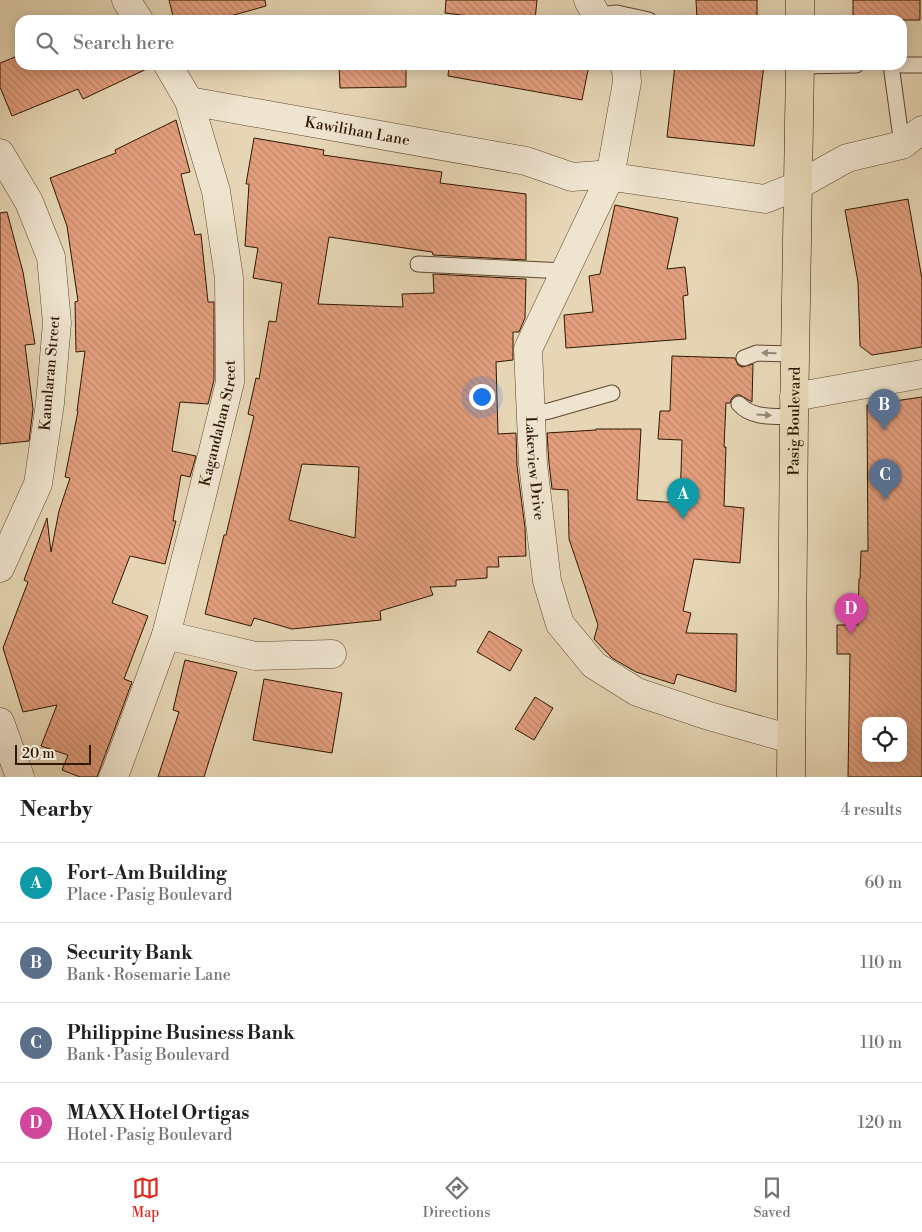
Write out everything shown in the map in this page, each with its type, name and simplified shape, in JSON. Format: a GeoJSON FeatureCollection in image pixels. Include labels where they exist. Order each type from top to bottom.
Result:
{"type":"FeatureCollection","features":[{"type":"Feature","properties":{"kind":"main road"},"geometry":{"type":"LineString","coordinates":[[800,0],[800,15]]}},
{"type":"Feature","properties":{"kind":"main road","name":"Pasig Boulevard"},"geometry":{"type":"LineString","coordinates":[[791,777],[794,407],[800,70]]}},
{"type":"Feature","properties":{"kind":"street"},"geometry":{"type":"LineString","coordinates":[[126,0],[136,15]]}},
{"type":"Feature","properties":{"kind":"street","name":"Kagandahan Street"},"geometry":{"type":"LineString","coordinates":[[113,777],[166,634],[230,382],[229,278],[216,191],[189,100],[171,70]]}},
{"type":"Feature","properties":{"kind":"street","name":"Lakeview Drive"},"geometry":{"type":"LineString","coordinates":[[630,70],[605,176],[565,271],[528,349],[533,464],[546,581],[560,624],[594,665],[637,692],[708,716],[791,739]]}},
{"type":"Feature","properties":{"kind":"street","name":"Kawilihan Lane"},"geometry":{"type":"LineString","coordinates":[[189,100],[526,160],[576,160],[605,176],[765,199],[797,186],[847,158],[916,144]]}},
{"type":"Feature","properties":{"kind":"street","name":"Kaunlaran Street"},"geometry":{"type":"LineString","coordinates":[[0,153],[29,202],[51,257],[57,323],[50,403],[38,484],[0,568]]}},
{"type":"Feature","properties":{"kind":"street"},"geometry":{"type":"LineString","coordinates":[[794,407],[922,374]]}},
{"type":"Feature","properties":{"kind":"street"},"geometry":{"type":"LineString","coordinates":[[166,634],[255,656],[332,654]]}},
{"type":"Feature","properties":{"kind":"street"},"geometry":{"type":"LineString","coordinates":[[0,722],[20,777]]}},
{"type":"Feature","properties":{"kind":"lane"},"geometry":{"type":"LineString","coordinates":[[594,12],[627,15]]}},
{"type":"Feature","properties":{"kind":"lane"},"geometry":{"type":"LineString","coordinates":[[907,64],[922,64]]}},
{"type":"Feature","properties":{"kind":"lane"},"geometry":{"type":"LineString","coordinates":[[893,70],[916,144]]}},
{"type":"Feature","properties":{"kind":"lane"},"geometry":{"type":"LineString","coordinates":[[418,264],[565,271]]}},
{"type":"Feature","properties":{"kind":"lane"},"geometry":{"type":"LineString","coordinates":[[744,358],[757,353],[795,354]]}},
{"type":"Feature","properties":{"kind":"lane"},"geometry":{"type":"LineString","coordinates":[[530,414],[549,411],[612,393]]}},
{"type":"Feature","properties":{"kind":"lane"},"geometry":{"type":"LineString","coordinates":[[739,404],[743,409],[756,415],[794,407]]}},
{"type":"Feature","properties":{"kind":"building"},"geometry":{"type":"Polygon","coordinates":[[[169,0],[265,0],[266,6],[234,15],[173,15],[169,0]]]}},
{"type":"Feature","properties":{"kind":"building"},"geometry":{"type":"Polygon","coordinates":[[[446,0],[537,0],[536,15],[461,15],[445,13],[446,0]]]}},
{"type":"Feature","properties":{"kind":"building"},"geometry":{"type":"Polygon","coordinates":[[[696,0],[757,0],[757,15],[697,15],[696,0]]]}},
{"type":"Feature","properties":{"kind":"building"},"geometry":{"type":"Polygon","coordinates":[[[853,0],[920,0],[920,20],[907,20],[907,15],[853,15],[853,0]]]}},
{"type":"Feature","properties":{"kind":"building"},"geometry":{"type":"Polygon","coordinates":[[[15,57],[15,70],[145,70],[83,99],[78,89],[12,116],[0,87],[0,63],[15,57]]]}},
{"type":"Feature","properties":{"kind":"building"},"geometry":{"type":"Polygon","coordinates":[[[339,70],[406,70],[406,87],[340,88],[339,70]]]}},
{"type":"Feature","properties":{"kind":"building"},"geometry":{"type":"Polygon","coordinates":[[[449,70],[588,70],[582,100],[448,76],[449,70]]]}},
{"type":"Feature","properties":{"kind":"building"},"geometry":{"type":"Polygon","coordinates":[[[674,70],[763,70],[754,146],[667,137],[674,70]]]}},
{"type":"Feature","properties":{"kind":"building"},"geometry":{"type":"Polygon","coordinates":[[[176,120],[190,172],[181,174],[195,235],[201,234],[208,302],[214,302],[214,380],[208,404],[180,402],[172,451],[196,456],[190,477],[181,475],[173,521],[176,521],[165,564],[130,556],[112,603],[148,616],[124,679],[132,682],[97,777],[80,777],[62,770],[68,755],[41,746],[57,705],[23,712],[3,648],[28,582],[24,580],[47,518],[51,552],[59,511],[70,478],[65,477],[78,411],[85,351],[76,352],[75,302],[78,301],[67,226],[50,178],[116,153],[115,150],[176,120]]]}},
{"type":"Feature","properties":{"kind":"building"},"geometry":{"type":"Polygon","coordinates":[[[254,138],[324,150],[323,155],[442,172],[440,183],[526,194],[526,260],[433,255],[432,252],[329,237],[318,304],[403,307],[402,294],[434,293],[433,274],[526,279],[525,318],[519,332],[513,332],[513,360],[496,362],[498,434],[516,433],[517,466],[525,528],[526,556],[498,557],[499,567],[487,567],[487,578],[456,580],[456,586],[430,587],[433,595],[380,611],[381,620],[292,629],[254,618],[251,626],[205,614],[254,416],[248,414],[256,378],[259,379],[269,321],[276,322],[282,283],[253,278],[258,248],[245,246],[249,184],[246,184],[254,138]],[[302,464],[289,520],[355,538],[359,467],[302,464]]]}},
{"type":"Feature","properties":{"kind":"building"},"geometry":{"type":"Polygon","coordinates":[[[908,199],[922,279],[922,347],[872,355],[860,346],[858,282],[845,210],[908,199]]]}},
{"type":"Feature","properties":{"kind":"building"},"geometry":{"type":"Polygon","coordinates":[[[615,205],[678,218],[667,269],[685,267],[688,295],[683,296],[686,339],[566,348],[564,315],[593,312],[589,276],[600,274],[615,205]]]}},
{"type":"Feature","properties":{"kind":"building"},"geometry":{"type":"Polygon","coordinates":[[[7,212],[23,272],[35,344],[25,345],[33,409],[29,441],[0,444],[0,213],[7,212]]]}},
{"type":"Feature","properties":{"kind":"building"},"geometry":{"type":"Polygon","coordinates":[[[672,356],[735,358],[738,365],[742,367],[753,364],[752,402],[740,395],[736,395],[730,403],[726,403],[724,506],[744,508],[740,563],[694,559],[683,611],[691,613],[686,633],[737,634],[736,692],[677,674],[674,684],[636,672],[612,658],[594,639],[598,625],[569,539],[568,490],[552,489],[547,433],[596,429],[641,429],[637,500],[680,503],[682,440],[658,439],[660,411],[670,411],[672,356]]]}},
{"type":"Feature","properties":{"kind":"building"},"geometry":{"type":"Polygon","coordinates":[[[922,397],[922,777],[848,777],[850,654],[837,654],[837,625],[858,625],[861,551],[868,551],[867,405],[922,397]]]}},
{"type":"Feature","properties":{"kind":"building"},"geometry":{"type":"Polygon","coordinates":[[[489,631],[522,650],[510,671],[477,652],[489,631]]]}},
{"type":"Feature","properties":{"kind":"building"},"geometry":{"type":"Polygon","coordinates":[[[185,660],[237,672],[204,777],[158,777],[179,712],[173,710],[185,660]]]}},
{"type":"Feature","properties":{"kind":"building"},"geometry":{"type":"Polygon","coordinates":[[[264,679],[342,693],[332,753],[253,740],[264,679]]]}},
{"type":"Feature","properties":{"kind":"building"},"geometry":{"type":"Polygon","coordinates":[[[535,697],[553,708],[534,740],[515,729],[535,697]]]}},
{"type":"Feature","properties":{"kind":"place","name":"Security Bank"},"geometry":{"type":"Point","coordinates":[884,430]}},
{"type":"Feature","properties":{"kind":"place","name":"Philippine Business Bank"},"geometry":{"type":"Point","coordinates":[885,500]}},
{"type":"Feature","properties":{"kind":"place","name":"Fort-Am Building"},"geometry":{"type":"Point","coordinates":[683,519]}},
{"type":"Feature","properties":{"kind":"place","name":"MAXX Hotel Ortigas"},"geometry":{"type":"Point","coordinates":[851,634]}}]}
